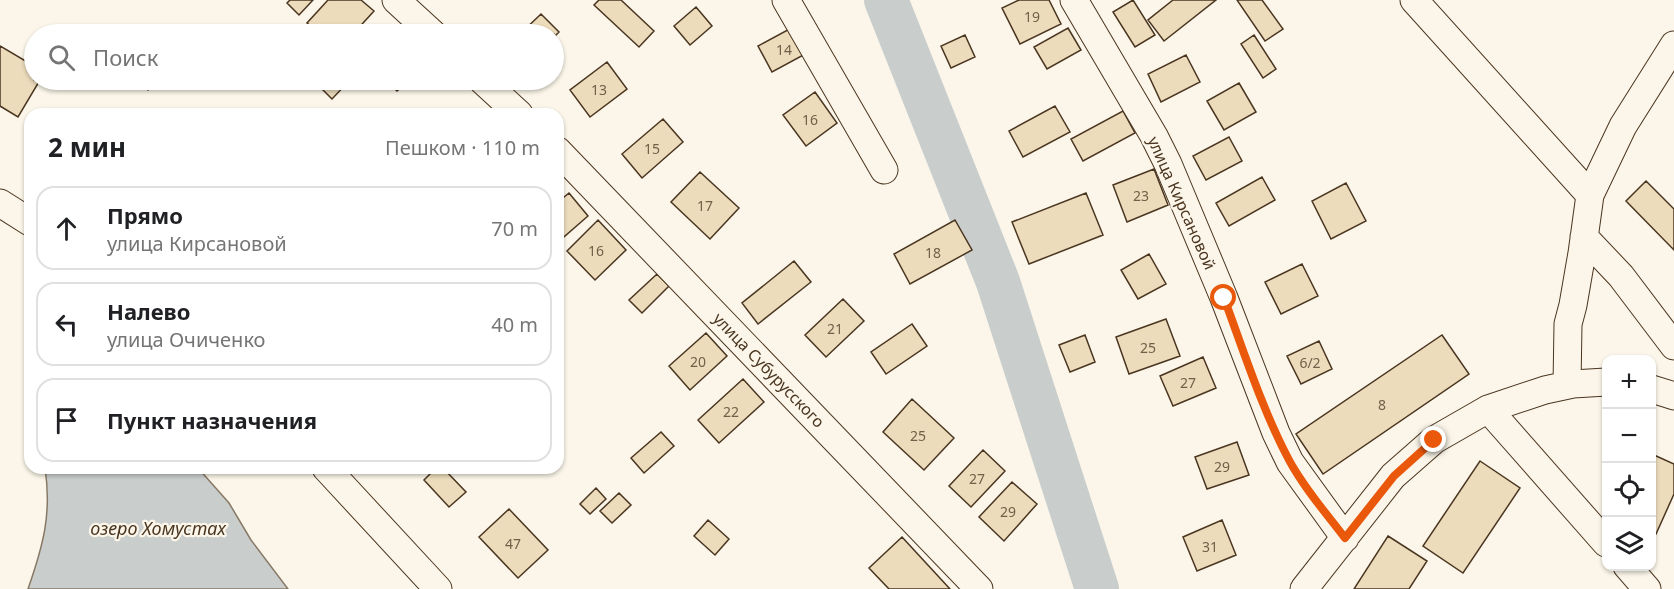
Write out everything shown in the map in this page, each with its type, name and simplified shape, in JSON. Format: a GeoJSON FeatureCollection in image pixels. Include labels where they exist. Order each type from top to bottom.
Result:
{"type":"FeatureCollection","features":[{"type":"Feature","properties":{"kind":"street"},"geometry":{"type":"LineString","coordinates":[[396,0],[422,24]]}},
{"type":"Feature","properties":{"kind":"street"},"geometry":{"type":"LineString","coordinates":[[786,0],[884,170]]}},
{"type":"Feature","properties":{"kind":"street","name":"улица Кирсановой"},"geometry":{"type":"LineString","coordinates":[[1074,0],[1168,164],[1224,298],[1276,433],[1290,462],[1345,538]]}},
{"type":"Feature","properties":{"kind":"street"},"geometry":{"type":"LineString","coordinates":[[1414,0],[1590,195]]}},
{"type":"Feature","properties":{"kind":"street"},"geometry":{"type":"LineString","coordinates":[[1567,385],[1568,324],[1590,195],[1623,126],[1674,45]]}},
{"type":"Feature","properties":{"kind":"street"},"geometry":{"type":"LineString","coordinates":[[493,90],[512,108]]}},
{"type":"Feature","properties":{"kind":"street","name":"улица Субурусского"},"geometry":{"type":"LineString","coordinates":[[564,157],[979,589]]}},
{"type":"Feature","properties":{"kind":"street"},"geometry":{"type":"LineString","coordinates":[[0,203],[24,218]]}},
{"type":"Feature","properties":{"kind":"street"},"geometry":{"type":"LineString","coordinates":[[1584,237],[1621,276],[1674,346]]}},
{"type":"Feature","properties":{"kind":"street"},"geometry":{"type":"LineString","coordinates":[[1304,589],[1394,476],[1434,440],[1488,409],[1545,390],[1567,385],[1602,382]]}},
{"type":"Feature","properties":{"kind":"street"},"geometry":{"type":"LineString","coordinates":[[1656,390],[1674,396]]}},
{"type":"Feature","properties":{"kind":"street"},"geometry":{"type":"LineString","coordinates":[[1488,409],[1602,538]]}},
{"type":"Feature","properties":{"kind":"street"},"geometry":{"type":"LineString","coordinates":[[332,474],[438,589]]}},
{"type":"Feature","properties":{"kind":"street"},"geometry":{"type":"LineString","coordinates":[[1631,571],[1647,589]]}},
{"type":"Feature","properties":{"kind":"water","name":"озеро Хомустах"},"geometry":{"type":"Polygon","coordinates":[[[46,474],[203,474],[229,503],[251,540],[288,589],[28,589],[45,530],[46,474]]]}},
{"type":"Feature","properties":{"kind":"building"},"geometry":{"type":"Polygon","coordinates":[[[290,0],[313,0],[299,15],[287,3],[290,0]]]}},
{"type":"Feature","properties":{"kind":"building"},"geometry":{"type":"Polygon","coordinates":[[[328,0],[361,0],[374,11],[362,24],[307,23],[328,0]]]}},
{"type":"Feature","properties":{"kind":"building"},"geometry":{"type":"Polygon","coordinates":[[[599,0],[621,0],[654,31],[639,47],[594,5],[599,0]]]}},
{"type":"Feature","properties":{"kind":"building"},"geometry":{"type":"Polygon","coordinates":[[[1019,0],[1049,0],[1061,24],[1020,44],[1002,8],[1019,0]]]}},
{"type":"Feature","properties":{"kind":"building"},"geometry":{"type":"Polygon","coordinates":[[[1133,0],[1155,35],[1135,47],[1113,12],[1133,0]]]}},
{"type":"Feature","properties":{"kind":"building"},"geometry":{"type":"Polygon","coordinates":[[[1173,0],[1216,0],[1164,41],[1148,20],[1173,0]]]}},
{"type":"Feature","properties":{"kind":"building"},"geometry":{"type":"Polygon","coordinates":[[[1237,0],[1262,0],[1283,29],[1265,41],[1237,0]]]}},
{"type":"Feature","properties":{"kind":"building"},"geometry":{"type":"Polygon","coordinates":[[[696,7],[712,26],[690,45],[674,26],[696,7]]]}},
{"type":"Feature","properties":{"kind":"building"},"geometry":{"type":"Polygon","coordinates":[[[541,14],[551,24],[530,24],[541,14]]]}},
{"type":"Feature","properties":{"kind":"building"},"geometry":{"type":"Polygon","coordinates":[[[795,26],[809,52],[772,72],[758,46],[795,26]]]}},
{"type":"Feature","properties":{"kind":"building"},"geometry":{"type":"Polygon","coordinates":[[[1068,28],[1081,50],[1047,69],[1034,47],[1068,28]]]}},
{"type":"Feature","properties":{"kind":"building"},"geometry":{"type":"Polygon","coordinates":[[[965,35],[975,57],[951,68],[941,46],[965,35]]]}},
{"type":"Feature","properties":{"kind":"building"},"geometry":{"type":"Polygon","coordinates":[[[1254,35],[1276,69],[1263,78],[1241,44],[1254,35]]]}},
{"type":"Feature","properties":{"kind":"building"},"geometry":{"type":"Polygon","coordinates":[[[0,46],[24,60],[24,90],[34,90],[18,117],[0,106],[0,46]]]}},
{"type":"Feature","properties":{"kind":"building"},"geometry":{"type":"Polygon","coordinates":[[[1186,55],[1200,82],[1161,102],[1148,74],[1186,55]]]}},
{"type":"Feature","properties":{"kind":"building"},"geometry":{"type":"Polygon","coordinates":[[[607,62],[627,89],[590,117],[570,90],[607,62]]]}},
{"type":"Feature","properties":{"kind":"building"},"geometry":{"type":"Polygon","coordinates":[[[1239,83],[1256,112],[1224,130],[1207,101],[1239,83]]]}},
{"type":"Feature","properties":{"kind":"building"},"geometry":{"type":"Polygon","coordinates":[[[323,90],[341,90],[332,99],[323,90]]]}},
{"type":"Feature","properties":{"kind":"building"},"geometry":{"type":"Polygon","coordinates":[[[815,92],[837,123],[806,146],[783,115],[815,92]]]}},
{"type":"Feature","properties":{"kind":"building"},"geometry":{"type":"Polygon","coordinates":[[[1055,106],[1070,132],[1023,157],[1009,131],[1055,106]]]}},
{"type":"Feature","properties":{"kind":"building"},"geometry":{"type":"Polygon","coordinates":[[[1123,111],[1135,133],[1083,161],[1071,139],[1123,111]]]}},
{"type":"Feature","properties":{"kind":"building"},"geometry":{"type":"Polygon","coordinates":[[[663,119],[683,142],[642,178],[622,154],[663,119]]]}},
{"type":"Feature","properties":{"kind":"building"},"geometry":{"type":"Polygon","coordinates":[[[1229,137],[1242,161],[1206,180],[1193,156],[1229,137]]]}},
{"type":"Feature","properties":{"kind":"building"},"geometry":{"type":"Polygon","coordinates":[[[1154,169],[1168,205],[1127,222],[1113,185],[1154,169]]]}},
{"type":"Feature","properties":{"kind":"building"},"geometry":{"type":"Polygon","coordinates":[[[700,172],[739,208],[710,239],[671,202],[700,172]]]}},
{"type":"Feature","properties":{"kind":"building"},"geometry":{"type":"Polygon","coordinates":[[[1262,177],[1275,200],[1229,226],[1216,203],[1262,177]]]}},
{"type":"Feature","properties":{"kind":"building"},"geometry":{"type":"Polygon","coordinates":[[[1646,181],[1674,209],[1674,250],[1626,201],[1646,181]]]}},
{"type":"Feature","properties":{"kind":"building"},"geometry":{"type":"Polygon","coordinates":[[[1346,183],[1366,221],[1331,239],[1312,201],[1346,183]]]}},
{"type":"Feature","properties":{"kind":"building"},"geometry":{"type":"Polygon","coordinates":[[[569,193],[588,216],[564,237],[564,197],[569,193]]]}},
{"type":"Feature","properties":{"kind":"building"},"geometry":{"type":"Polygon","coordinates":[[[1086,193],[1103,235],[1029,264],[1012,222],[1086,193]]]}},
{"type":"Feature","properties":{"kind":"building"},"geometry":{"type":"Polygon","coordinates":[[[598,220],[626,250],[595,280],[567,251],[598,220]]]}},
{"type":"Feature","properties":{"kind":"building"},"geometry":{"type":"Polygon","coordinates":[[[955,220],[972,250],[910,284],[894,254],[955,220]]]}},
{"type":"Feature","properties":{"kind":"building"},"geometry":{"type":"Polygon","coordinates":[[[1149,254],[1166,284],[1138,299],[1121,270],[1149,254]]]}},
{"type":"Feature","properties":{"kind":"building"},"geometry":{"type":"Polygon","coordinates":[[[794,261],[811,282],[758,324],[742,303],[794,261]]]}},
{"type":"Feature","properties":{"kind":"building"},"geometry":{"type":"Polygon","coordinates":[[[1302,264],[1318,296],[1281,314],[1265,282],[1302,264]]]}},
{"type":"Feature","properties":{"kind":"building"},"geometry":{"type":"Polygon","coordinates":[[[657,274],[669,286],[642,313],[629,300],[657,274]]]}},
{"type":"Feature","properties":{"kind":"building"},"geometry":{"type":"Polygon","coordinates":[[[843,299],[864,321],[826,357],[805,335],[843,299]]]}},
{"type":"Feature","properties":{"kind":"building"},"geometry":{"type":"Polygon","coordinates":[[[1166,319],[1180,356],[1129,374],[1116,337],[1166,319]]]}},
{"type":"Feature","properties":{"kind":"building"},"geometry":{"type":"Polygon","coordinates":[[[912,324],[927,346],[886,374],[871,352],[912,324]]]}},
{"type":"Feature","properties":{"kind":"building"},"geometry":{"type":"Polygon","coordinates":[[[706,333],[727,356],[690,390],[669,366],[706,333]]]}},
{"type":"Feature","properties":{"kind":"building"},"geometry":{"type":"Polygon","coordinates":[[[1085,335],[1095,362],[1070,372],[1059,345],[1085,335]]]}},
{"type":"Feature","properties":{"kind":"building"},"geometry":{"type":"Polygon","coordinates":[[[1442,335],[1469,374],[1323,474],[1296,434],[1442,335]]]}},
{"type":"Feature","properties":{"kind":"building"},"geometry":{"type":"Polygon","coordinates":[[[1319,341],[1332,369],[1301,384],[1287,356],[1319,341]]]}},
{"type":"Feature","properties":{"kind":"building"},"geometry":{"type":"Polygon","coordinates":[[[1203,357],[1216,388],[1173,406],[1160,376],[1203,357]]]}},
{"type":"Feature","properties":{"kind":"building"},"geometry":{"type":"Polygon","coordinates":[[[743,379],[764,402],[719,443],[698,420],[743,379]]]}},
{"type":"Feature","properties":{"kind":"building"},"geometry":{"type":"Polygon","coordinates":[[[912,399],[954,438],[924,470],[883,432],[912,399]]]}},
{"type":"Feature","properties":{"kind":"building"},"geometry":{"type":"Polygon","coordinates":[[[661,432],[674,446],[644,473],[631,458],[661,432]]]}},
{"type":"Feature","properties":{"kind":"building"},"geometry":{"type":"Polygon","coordinates":[[[1237,442],[1249,475],[1207,489],[1195,457],[1237,442]]]}},
{"type":"Feature","properties":{"kind":"building"},"geometry":{"type":"Polygon","coordinates":[[[983,450],[1005,471],[971,507],[949,486],[983,450]]]}},
{"type":"Feature","properties":{"kind":"building"},"geometry":{"type":"Polygon","coordinates":[[[1656,456],[1674,464],[1674,494],[1656,534],[1656,456]]]}},
{"type":"Feature","properties":{"kind":"building"},"geometry":{"type":"Polygon","coordinates":[[[1480,461],[1520,488],[1463,573],[1423,546],[1480,461]]]}},
{"type":"Feature","properties":{"kind":"building"},"geometry":{"type":"Polygon","coordinates":[[[430,474],[449,474],[466,492],[449,507],[424,480],[430,474]]]}},
{"type":"Feature","properties":{"kind":"building"},"geometry":{"type":"Polygon","coordinates":[[[1012,482],[1037,504],[1004,541],[979,517],[1012,482]]]}},
{"type":"Feature","properties":{"kind":"building"},"geometry":{"type":"Polygon","coordinates":[[[596,488],[606,499],[590,514],[580,504],[596,488]]]}},
{"type":"Feature","properties":{"kind":"building"},"geometry":{"type":"Polygon","coordinates":[[[619,493],[631,505],[612,523],[600,511],[619,493]]]}},
{"type":"Feature","properties":{"kind":"building"},"geometry":{"type":"Polygon","coordinates":[[[509,509],[548,550],[518,578],[479,537],[509,509]]]}},
{"type":"Feature","properties":{"kind":"building"},"geometry":{"type":"Polygon","coordinates":[[[708,520],[729,539],[715,555],[694,536],[708,520]]]}},
{"type":"Feature","properties":{"kind":"building"},"geometry":{"type":"Polygon","coordinates":[[[1222,520],[1236,555],[1197,571],[1183,537],[1222,520]]]}},
{"type":"Feature","properties":{"kind":"building"},"geometry":{"type":"Polygon","coordinates":[[[1388,536],[1427,561],[1409,589],[1354,589],[1388,536]]]}},
{"type":"Feature","properties":{"kind":"building"},"geometry":{"type":"Polygon","coordinates":[[[902,537],[950,589],[889,589],[869,568],[902,537]]]}},
{"type":"Feature","properties":{"kind":"waterway"},"geometry":{"type":"LineString","coordinates":[[886,0],[998,282],[1097,589]]}},
{"type":"Feature","properties":{"kind":"route"},"geometry":{"type":"LineString","coordinates":[[1224,298],[1276,433],[1290,462],[1345,538],[1394,476],[1434,440]]}}]}
